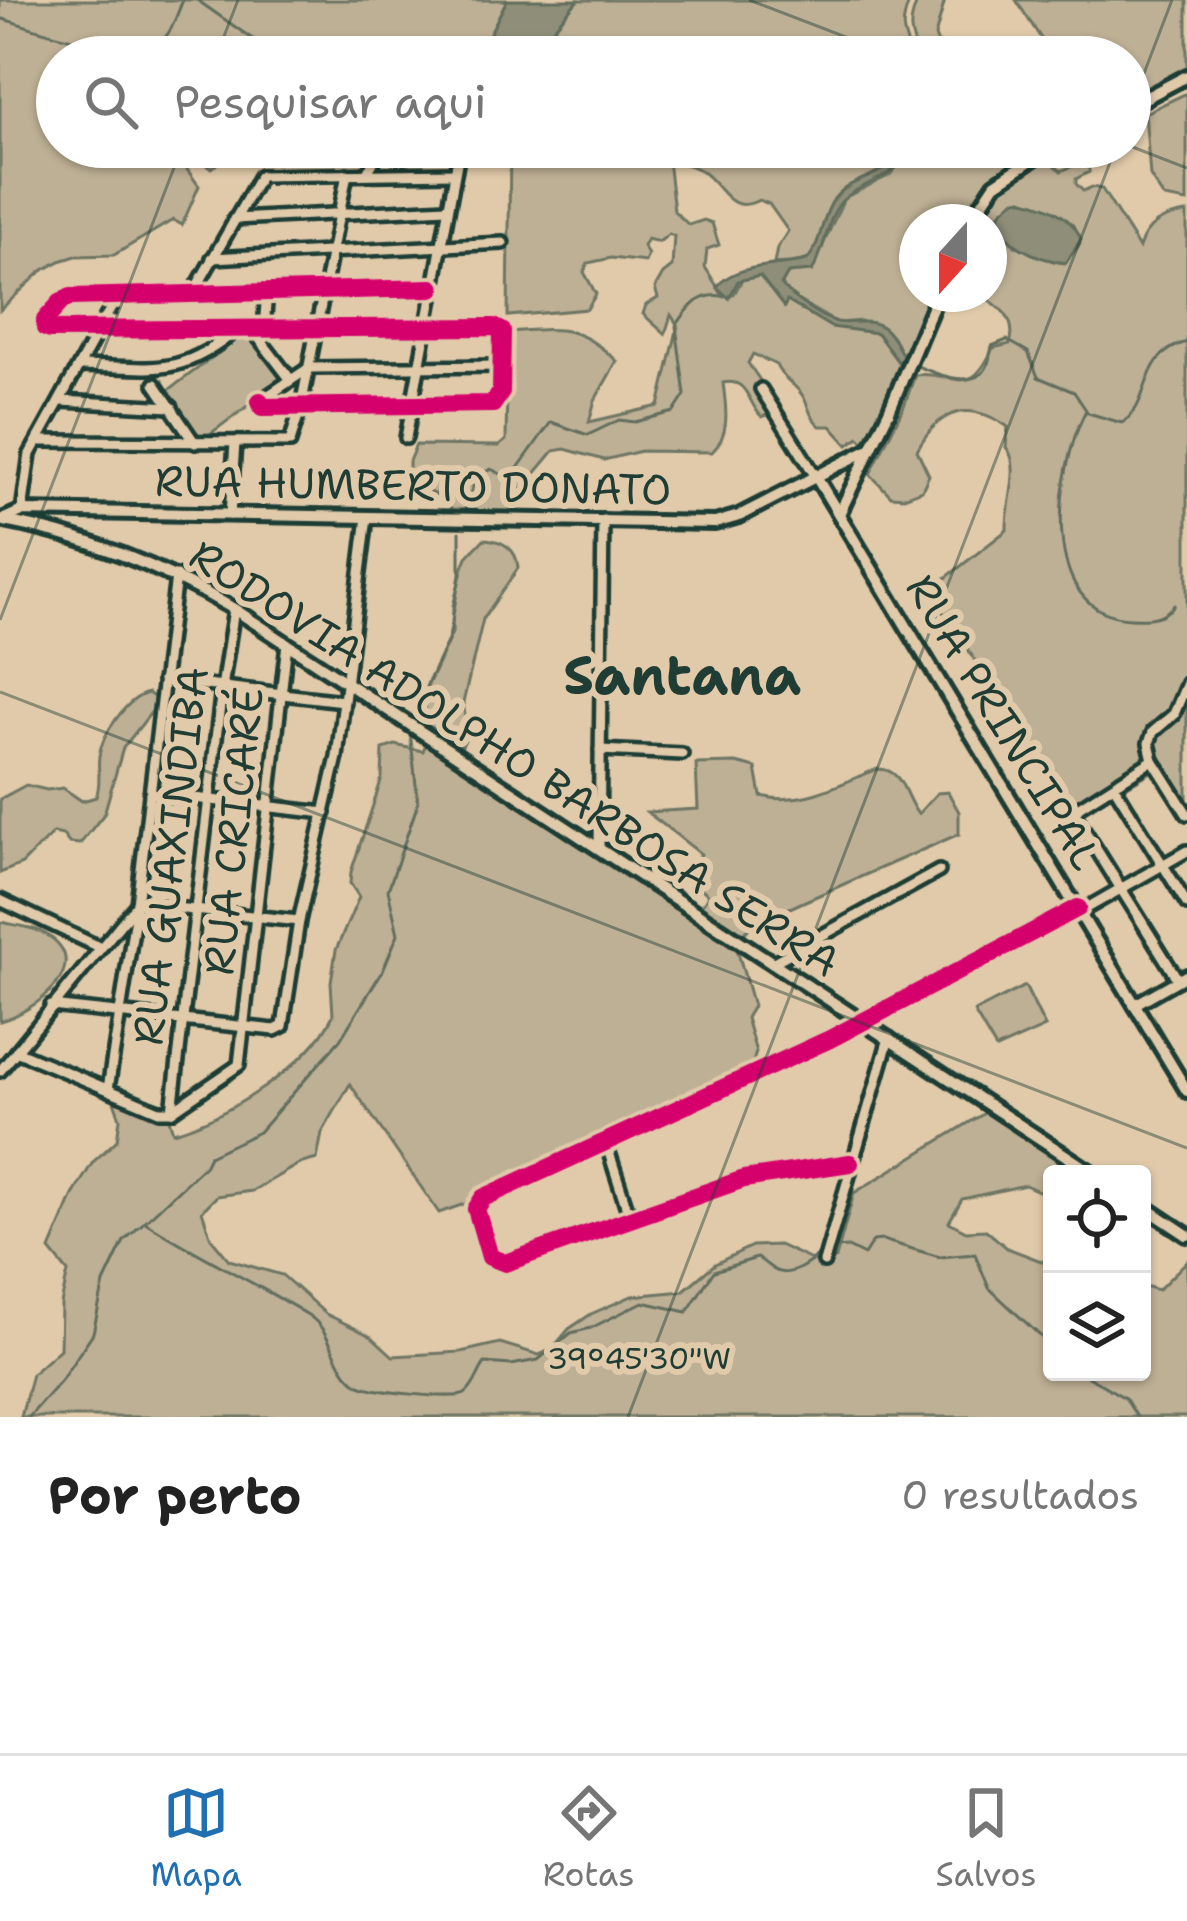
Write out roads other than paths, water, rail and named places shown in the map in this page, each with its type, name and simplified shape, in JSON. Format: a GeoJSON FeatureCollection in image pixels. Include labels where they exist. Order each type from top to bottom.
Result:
{"type":"FeatureCollection","features":[{"type":"Feature","properties":{"kind":"main road"},"geometry":{"type":"LineString","coordinates":[[1151,95],[1187,76]]}},
{"type":"Feature","properties":{"kind":"main road"},"geometry":{"type":"LineString","coordinates":[[982,204],[995,184],[1019,168]]}},
{"type":"Feature","properties":{"kind":"main road"},"geometry":{"type":"LineString","coordinates":[[839,514],[931,312]]}},
{"type":"Feature","properties":{"kind":"main road","name":"RUA HUMBERTO DONATO"},"geometry":{"type":"LineString","coordinates":[[1,520],[22,511],[725,521],[868,449]]}},
{"type":"Feature","properties":{"kind":"main road","name":"RUA PRINCIPAL"},"geometry":{"type":"LineString","coordinates":[[814,475],[1187,1091]]}},
{"type":"Feature","properties":{"kind":"main road","name":"RODOVIA ADOLPHO BARBOSA SERRA"},"geometry":{"type":"LineString","coordinates":[[1,520],[82,538],[176,576],[234,609],[1080,1165]]}},
{"type":"Feature","properties":{"kind":"main road"},"geometry":{"type":"LineString","coordinates":[[1151,1211],[1187,1235]]}},
{"type":"Feature","properties":{"kind":"street"},"geometry":{"type":"LineString","coordinates":[[367,174],[370,168]]}},
{"type":"Feature","properties":{"kind":"street"},"geometry":{"type":"LineString","coordinates":[[406,438],[455,168]]}},
{"type":"Feature","properties":{"kind":"street"},"geometry":{"type":"LineString","coordinates":[[193,293],[254,181],[263,176],[454,172]]}},
{"type":"Feature","properties":{"kind":"street"},"geometry":{"type":"LineString","coordinates":[[38,441],[283,445],[292,439],[347,174]]}},
{"type":"Feature","properties":{"kind":"street"},"geometry":{"type":"LineString","coordinates":[[234,219],[447,208]]}},
{"type":"Feature","properties":{"kind":"street"},"geometry":{"type":"LineString","coordinates":[[212,258],[503,243]]}},
{"type":"Feature","properties":{"kind":"street"},"geometry":{"type":"LineString","coordinates":[[432,288],[118,295],[62,301],[45,320],[45,328],[494,327],[502,331],[501,366],[500,392],[497,401],[487,406],[262,407],[260,401],[309,368],[501,366]]}},
{"type":"Feature","properties":{"kind":"street"},"geometry":{"type":"LineString","coordinates":[[264,328],[267,292]]}},
{"type":"Feature","properties":{"kind":"street"},"geometry":{"type":"LineString","coordinates":[[22,511],[27,460],[118,295]]}},
{"type":"Feature","properties":{"kind":"street"},"geometry":{"type":"LineString","coordinates":[[251,328],[291,380]]}},
{"type":"Feature","properties":{"kind":"street"},"geometry":{"type":"LineString","coordinates":[[80,366],[188,364],[238,329]]}},
{"type":"Feature","properties":{"kind":"street"},"geometry":{"type":"LineString","coordinates":[[153,406],[156,367]]}},
{"type":"Feature","properties":{"kind":"street"},"geometry":{"type":"LineString","coordinates":[[155,384],[195,443]]}},
{"type":"Feature","properties":{"kind":"street","name":"RUA PRINCIPAL"},"geometry":{"type":"LineString","coordinates":[[761,388],[814,475]]}},
{"type":"Feature","properties":{"kind":"street"},"geometry":{"type":"LineString","coordinates":[[61,401],[172,407]]}},
{"type":"Feature","properties":{"kind":"street"},"geometry":{"type":"LineString","coordinates":[[230,515],[235,443]]}},
{"type":"Feature","properties":{"kind":"street"},"geometry":{"type":"LineString","coordinates":[[51,1006],[275,1030],[285,1022],[299,921],[338,757],[367,517]]}},
{"type":"Feature","properties":{"kind":"street"},"geometry":{"type":"LineString","coordinates":[[599,848],[603,520]]}},
{"type":"Feature","properties":{"kind":"street"},"geometry":{"type":"LineString","coordinates":[[108,1089],[137,904],[176,576]]}},
{"type":"Feature","properties":{"kind":"street","name":"RUA GUAXINDIBA"},"geometry":{"type":"LineString","coordinates":[[172,1111],[234,609]]}},
{"type":"Feature","properties":{"kind":"street","name":"RUA CRICARÉ"},"geometry":{"type":"LineString","coordinates":[[172,1111],[237,1067],[287,643]]}},
{"type":"Feature","properties":{"kind":"street"},"geometry":{"type":"LineString","coordinates":[[163,680],[344,701]]}},
{"type":"Feature","properties":{"kind":"street"},"geometry":{"type":"LineString","coordinates":[[1187,683],[1174,715],[1150,736],[1153,760],[1187,814]]}},
{"type":"Feature","properties":{"kind":"street"},"geometry":{"type":"LineString","coordinates":[[600,750],[682,754]]}},
{"type":"Feature","properties":{"kind":"street"},"geometry":{"type":"LineString","coordinates":[[1134,1005],[1183,978],[1075,813],[1153,760]]}},
{"type":"Feature","properties":{"kind":"street"},"geometry":{"type":"LineString","coordinates":[[1114,786],[1187,904]]}},
{"type":"Feature","properties":{"kind":"street"},"geometry":{"type":"LineString","coordinates":[[149,794],[325,813]]}},
{"type":"Feature","properties":{"kind":"street"},"geometry":{"type":"LineString","coordinates":[[850,1163],[744,1179],[505,1263],[490,1257],[476,1208],[483,1198],[863,1022],[1123,890],[1187,851]]}},
{"type":"Feature","properties":{"kind":"street"},"geometry":{"type":"LineString","coordinates":[[772,963],[940,872]]}},
{"type":"Feature","properties":{"kind":"street"},"geometry":{"type":"LineString","coordinates":[[0,900],[99,947]]}},
{"type":"Feature","properties":{"kind":"street"},"geometry":{"type":"LineString","coordinates":[[137,904],[299,921]]}},
{"type":"Feature","properties":{"kind":"street"},"geometry":{"type":"LineString","coordinates":[[0,1071],[137,904]]}},
{"type":"Feature","properties":{"kind":"street"},"geometry":{"type":"LineString","coordinates":[[824,1262],[889,1038]]}},
{"type":"Feature","properties":{"kind":"street"},"geometry":{"type":"LineString","coordinates":[[16,1051],[159,1111],[172,1111]]}},
{"type":"Feature","properties":{"kind":"street"},"geometry":{"type":"LineString","coordinates":[[606,1143],[630,1218]]}},
{"type":"Feature","properties":{"kind":"waterway"},"geometry":{"type":"LineString","coordinates":[[166,36],[183,0]]}},
{"type":"Feature","properties":{"kind":"waterway"},"geometry":{"type":"LineString","coordinates":[[197,0],[248,36]]}},
{"type":"Feature","properties":{"kind":"waterway"},"geometry":{"type":"LineString","coordinates":[[0,18],[64,36]]}},
{"type":"Feature","properties":{"kind":"waterway"},"geometry":{"type":"LineString","coordinates":[[464,512],[476,477],[491,469],[505,476],[518,468],[551,422],[588,435],[619,420],[635,422],[674,412],[685,395],[676,326],[701,299],[723,296]]}},
{"type":"Feature","properties":{"kind":"waterway"},"geometry":{"type":"LineString","coordinates":[[912,364],[946,376],[974,378],[986,369],[992,346],[1007,340],[1028,352],[1038,377],[1074,392],[1088,413],[1122,423],[1132,415],[1160,357],[1187,342]]}},
{"type":"Feature","properties":{"kind":"waterway"},"geometry":{"type":"LineString","coordinates":[[1085,412],[1062,502],[1067,566],[1080,592],[1101,610],[1149,618],[1174,605]]}},
{"type":"Feature","properties":{"kind":"waterway"},"geometry":{"type":"LineString","coordinates":[[414,712],[449,638],[460,575],[460,532]]}},
{"type":"Feature","properties":{"kind":"waterway"},"geometry":{"type":"LineString","coordinates":[[29,1417],[93,1333],[104,1283],[124,1241],[209,1156],[259,1132],[340,1040],[383,970],[398,934],[388,890],[418,803],[410,731]]}},
{"type":"Feature","properties":{"kind":"waterway"},"geometry":{"type":"LineString","coordinates":[[145,1222],[308,1315],[323,1330],[356,1383],[429,1396],[465,1394],[485,1363],[538,1360],[571,1333],[643,1302],[687,1312],[714,1271],[757,1258],[786,1273],[821,1252]]}},
{"type":"Feature","properties":{"kind":"waterway"},"geometry":{"type":"LineString","coordinates":[[837,1248],[848,1247],[864,1255],[873,1241],[882,1240],[940,1257],[975,1254],[989,1288],[1043,1339]]}},
{"type":"Feature","properties":{"kind":"waterway"},"geometry":{"type":"LineString","coordinates":[[1096,1381],[1125,1398],[1137,1417]]}},
{"type":"Feature","properties":{"kind":"district","name":"Santana"},"geometry":{"type":"Point","coordinates":[682,675]}}]}
